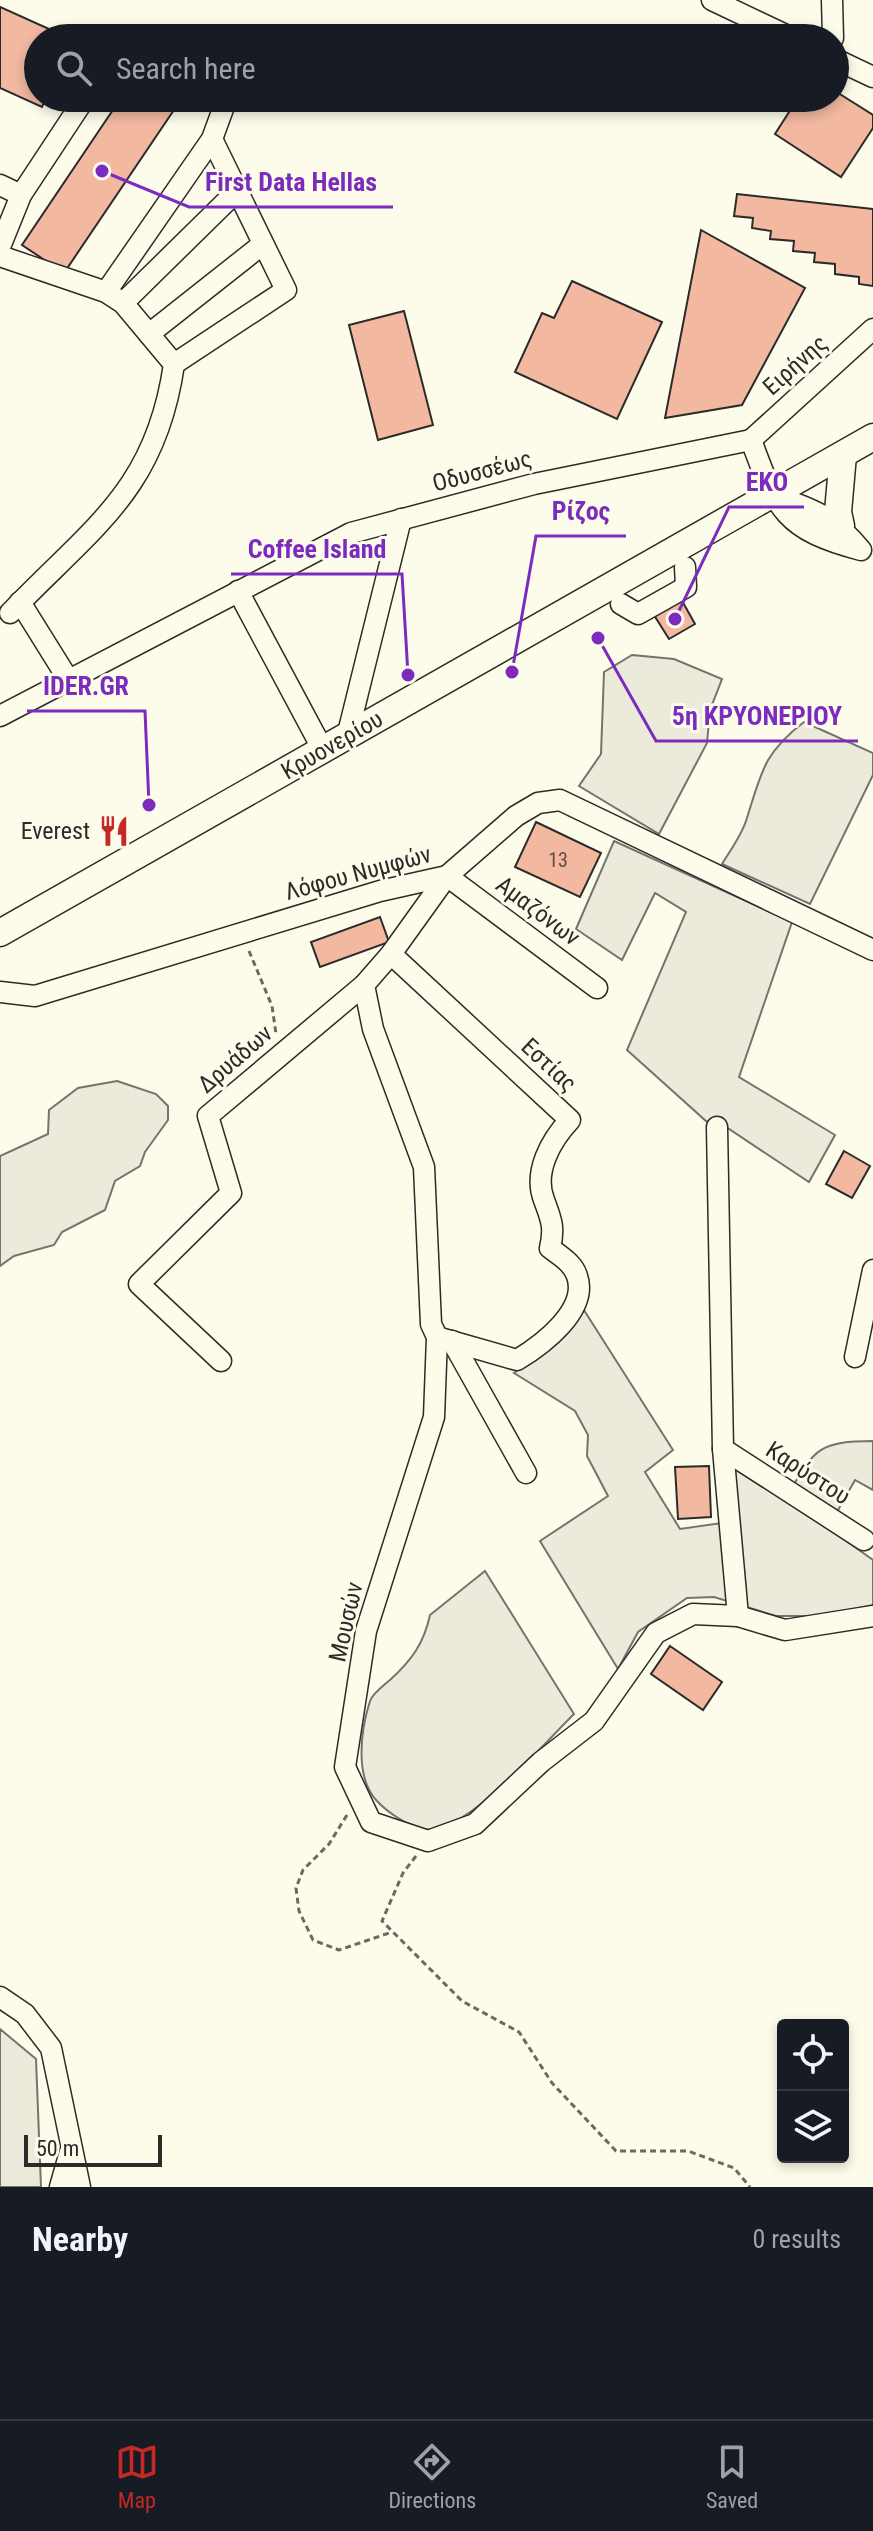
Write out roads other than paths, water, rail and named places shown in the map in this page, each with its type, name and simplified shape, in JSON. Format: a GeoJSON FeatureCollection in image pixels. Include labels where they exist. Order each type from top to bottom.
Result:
{"type":"FeatureCollection","features":[{"type":"Feature","properties":{"kind":"main road","name":"Κρυονερίου"},"geometry":{"type":"LineString","coordinates":[[0,933],[873,437]]}},
{"type":"Feature","properties":{"kind":"main road"},"geometry":{"type":"LineString","coordinates":[[841,526],[838,512],[843,455]]}},
{"type":"Feature","properties":{"kind":"street"},"geometry":{"type":"LineString","coordinates":[[712,0],[763,24]]}},
{"type":"Feature","properties":{"kind":"street"},"geometry":{"type":"LineString","coordinates":[[832,0],[833,24]]}},
{"type":"Feature","properties":{"kind":"street"},"geometry":{"type":"LineString","coordinates":[[849,66],[873,77]]}},
{"type":"Feature","properties":{"kind":"street"},"geometry":{"type":"LineString","coordinates":[[0,247],[21,195],[76,112]]}},
{"type":"Feature","properties":{"kind":"street"},"geometry":{"type":"LineString","coordinates":[[115,298],[212,139],[222,112]]}},
{"type":"Feature","properties":{"kind":"street"},"geometry":{"type":"LineString","coordinates":[[174,364],[286,290],[212,139]]}},
{"type":"Feature","properties":{"kind":"street"},"geometry":{"type":"LineString","coordinates":[[0,185],[21,195]]}},
{"type":"Feature","properties":{"kind":"street"},"geometry":{"type":"LineString","coordinates":[[115,298],[237,191]]}},
{"type":"Feature","properties":{"kind":"street"},"geometry":{"type":"LineString","coordinates":[[149,334],[263,244]]}},
{"type":"Feature","properties":{"kind":"street"},"geometry":{"type":"LineString","coordinates":[[0,256],[115,298],[174,364],[169,401],[159,433],[134,483],[69,558],[15,608],[68,679]]}},
{"type":"Feature","properties":{"kind":"street","name":"Ειρήνης"},"geometry":{"type":"LineString","coordinates":[[751,440],[873,329]]}},
{"type":"Feature","properties":{"kind":"street"},"geometry":{"type":"LineString","coordinates":[[751,440],[771,495],[793,521],[827,541],[867,553]]}},
{"type":"Feature","properties":{"kind":"street","name":"Οδυσσέως"},"geometry":{"type":"LineString","coordinates":[[0,716],[351,533],[534,484],[751,440]]}},
{"type":"Feature","properties":{"kind":"street"},"geometry":{"type":"LineString","coordinates":[[771,495],[801,504],[841,526],[867,553]]}},
{"type":"Feature","properties":{"kind":"street"},"geometry":{"type":"LineString","coordinates":[[347,737],[401,519]]}},
{"type":"Feature","properties":{"kind":"street"},"geometry":{"type":"LineString","coordinates":[[621,604],[638,614],[686,587],[685,567]]}},
{"type":"Feature","properties":{"kind":"street"},"geometry":{"type":"LineString","coordinates":[[238,591],[323,750]]}},
{"type":"Feature","properties":{"kind":"street","name":"Λόφου Νυμφών"},"geometry":{"type":"LineString","coordinates":[[1,992],[35,996],[380,891],[447,876],[516,816],[538,803],[560,800],[873,950]]}},
{"type":"Feature","properties":{"kind":"street","name":"Δρυάδων"},"geometry":{"type":"LineString","coordinates":[[221,1361],[139,1284],[231,1193],[208,1116],[279,1053],[364,985],[391,954],[447,876]]}},
{"type":"Feature","properties":{"kind":"street","name":"Αμαζόνων"},"geometry":{"type":"LineString","coordinates":[[447,876],[597,988]]}},
{"type":"Feature","properties":{"kind":"street","name":"Εστίας"},"geometry":{"type":"LineString","coordinates":[[391,954],[570,1120],[552,1140],[543,1168],[543,1198],[554,1219],[550,1248],[571,1264],[578,1277],[578,1292],[568,1317],[547,1342],[517,1360],[445,1339]]}},
{"type":"Feature","properties":{"kind":"street","name":"Μουσών"},"geometry":{"type":"LineString","coordinates":[[364,985],[373,1029],[424,1167],[431,1324],[445,1339],[434,1417],[366,1631],[345,1767],[371,1822],[428,1841],[475,1824],[541,1762],[594,1721],[656,1633],[693,1614],[738,1616]]}},
{"type":"Feature","properties":{"kind":"street"},"geometry":{"type":"LineString","coordinates":[[717,1127],[723,1449],[738,1616],[785,1630],[873,1616]]}},
{"type":"Feature","properties":{"kind":"street"},"geometry":{"type":"LineString","coordinates":[[855,1357],[873,1270]]}},
{"type":"Feature","properties":{"kind":"street"},"geometry":{"type":"LineString","coordinates":[[445,1339],[526,1473]]}},
{"type":"Feature","properties":{"kind":"street","name":"Καρύστου"},"geometry":{"type":"LineString","coordinates":[[723,1449],[864,1540]]}},
{"type":"Feature","properties":{"kind":"street"},"geometry":{"type":"LineString","coordinates":[[0,1997],[25,2014],[51,2048],[80,2187]]}},
{"type":"Feature","properties":{"kind":"street"},"geometry":{"type":"LineString","coordinates":[[60,2187],[71,2150]]}},
{"type":"Feature","properties":{"kind":"place","name":"First Data Hellas"},"geometry":{"type":"Point","coordinates":[102,171]}},
{"type":"Feature","properties":{"kind":"place","name":"EKO"},"geometry":{"type":"Point","coordinates":[675,619]}},
{"type":"Feature","properties":{"kind":"place","name":"5η ΚΡΥΟΝΕΡΙΟΥ"},"geometry":{"type":"Point","coordinates":[598,638]}},
{"type":"Feature","properties":{"kind":"place","name":"Ρίζος"},"geometry":{"type":"Point","coordinates":[512,672]}},
{"type":"Feature","properties":{"kind":"place","name":"Coffee Island"},"geometry":{"type":"Point","coordinates":[408,675]}},
{"type":"Feature","properties":{"kind":"place","name":"IDER.GR"},"geometry":{"type":"Point","coordinates":[149,805]}},
{"type":"Feature","properties":{"kind":"place","name":"Everest"},"geometry":{"type":"Point","coordinates":[114,831]}}]}
